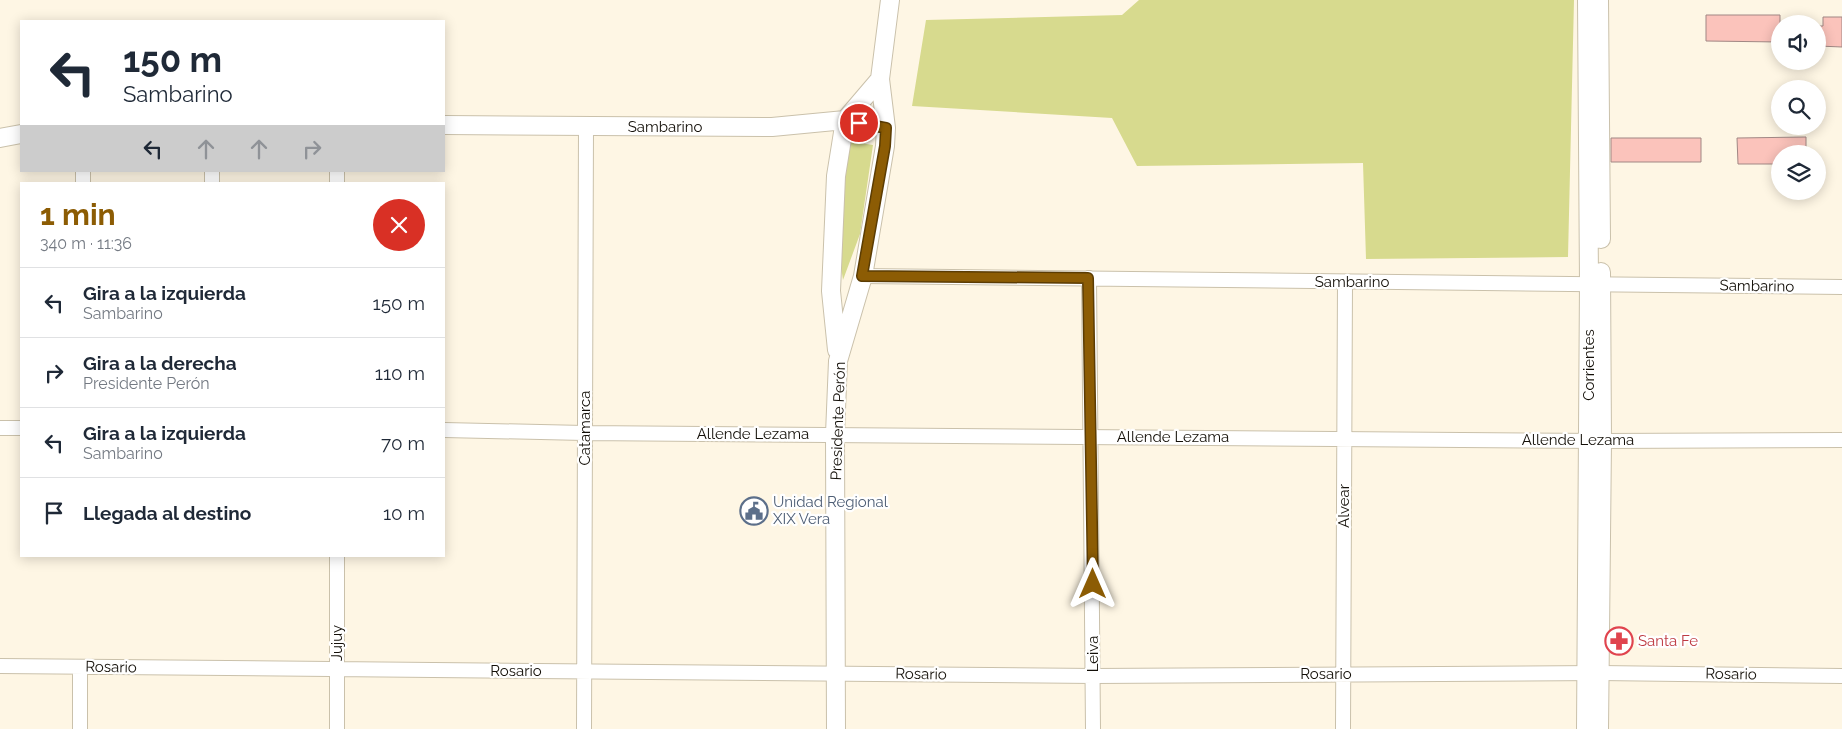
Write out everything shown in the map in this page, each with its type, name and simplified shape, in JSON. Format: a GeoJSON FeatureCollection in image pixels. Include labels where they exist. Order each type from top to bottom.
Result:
{"type":"FeatureCollection","features":[{"type":"Feature","properties":{"kind":"street","name":"Presidente Perón"},"geometry":{"type":"LineString","coordinates":[[836,729],[835,434],[838,361],[862,276],[885,146],[886,128],[880,79],[890,0]]}},
{"type":"Feature","properties":{"kind":"street","name":"Corrientes"},"geometry":{"type":"LineString","coordinates":[[1587,0],[1595,283]]}},
{"type":"Feature","properties":{"kind":"street","name":"Corrientes"},"geometry":{"type":"LineString","coordinates":[[1586,729],[1593,673],[1599,0]]}},
{"type":"Feature","properties":{"kind":"street"},"geometry":{"type":"LineString","coordinates":[[838,361],[831,291],[836,176],[845,120],[880,79]]}},
{"type":"Feature","properties":{"kind":"street","name":"Sambarino"},"geometry":{"type":"LineString","coordinates":[[445,124],[586,127],[772,127],[845,120],[886,128]]}},
{"type":"Feature","properties":{"kind":"street","name":"Catamarca"},"geometry":{"type":"LineString","coordinates":[[584,729],[586,127]]}},
{"type":"Feature","properties":{"kind":"street"},"geometry":{"type":"LineString","coordinates":[[0,138],[20,134]]}},
{"type":"Feature","properties":{"kind":"street","name":"Sambarino"},"geometry":{"type":"LineString","coordinates":[[862,276],[1842,287]]}},
{"type":"Feature","properties":{"kind":"street","name":"Leiva"},"geometry":{"type":"LineString","coordinates":[[1088,278],[1092,436],[1093,729]]}},
{"type":"Feature","properties":{"kind":"street","name":"Alvear"},"geometry":{"type":"LineString","coordinates":[[1343,729],[1345,282]]}},
{"type":"Feature","properties":{"kind":"street"},"geometry":{"type":"LineString","coordinates":[[0,428],[20,428]]}},
{"type":"Feature","properties":{"kind":"street","name":"Allende Lezama"},"geometry":{"type":"LineString","coordinates":[[445,430],[584,433],[1596,441],[1842,440]]}},
{"type":"Feature","properties":{"kind":"street","name":"Jujuy"},"geometry":{"type":"LineString","coordinates":[[337,557],[337,729]]}},
{"type":"Feature","properties":{"kind":"street","name":"Rosario"},"geometry":{"type":"LineString","coordinates":[[0,666],[1094,676],[1593,673],[1842,676]]}},
{"type":"Feature","properties":{"kind":"street"},"geometry":{"type":"LineString","coordinates":[[80,667],[80,729]]}},
{"type":"Feature","properties":{"kind":"street","name":"Corrientes"},"geometry":{"type":"LineString","coordinates":[[1593,673],[1599,729]]}},
{"type":"Feature","properties":{"kind":"green space"},"geometry":{"type":"Polygon","coordinates":[[[1139,0],[1574,0],[1568,257],[1366,259],[1363,163],[1137,166],[1112,118],[912,106],[926,20],[1122,15],[1139,0]]]}},
{"type":"Feature","properties":{"kind":"green space"},"geometry":{"type":"Polygon","coordinates":[[[847,141],[873,145],[860,234],[843,280],[838,246],[847,141]]]}},
{"type":"Feature","properties":{"kind":"building"},"geometry":{"type":"Polygon","coordinates":[[[1706,15],[1771,15],[1771,42],[1706,41],[1706,15]]]}},
{"type":"Feature","properties":{"kind":"building"},"geometry":{"type":"Polygon","coordinates":[[[1826,17],[1842,17],[1842,47],[1826,46],[1826,17]]]}},
{"type":"Feature","properties":{"kind":"building"},"geometry":{"type":"Polygon","coordinates":[[[1806,137],[1806,145],[1771,145],[1771,164],[1738,164],[1737,138],[1806,137]]]}},
{"type":"Feature","properties":{"kind":"building"},"geometry":{"type":"Polygon","coordinates":[[[1611,138],[1701,138],[1701,162],[1611,162],[1611,138]]]}},
{"type":"Feature","properties":{"kind":"place","name":"Unidad Regional XIX Vera"},"geometry":{"type":"Point","coordinates":[754,511]}},
{"type":"Feature","properties":{"kind":"place","name":"Santa Fe"},"geometry":{"type":"Point","coordinates":[1619,641]}},
{"type":"Feature","properties":{"kind":"route"},"geometry":{"type":"LineString","coordinates":[[859,123],[886,128],[885,146],[862,276],[1088,278],[1093,584]]}}]}
